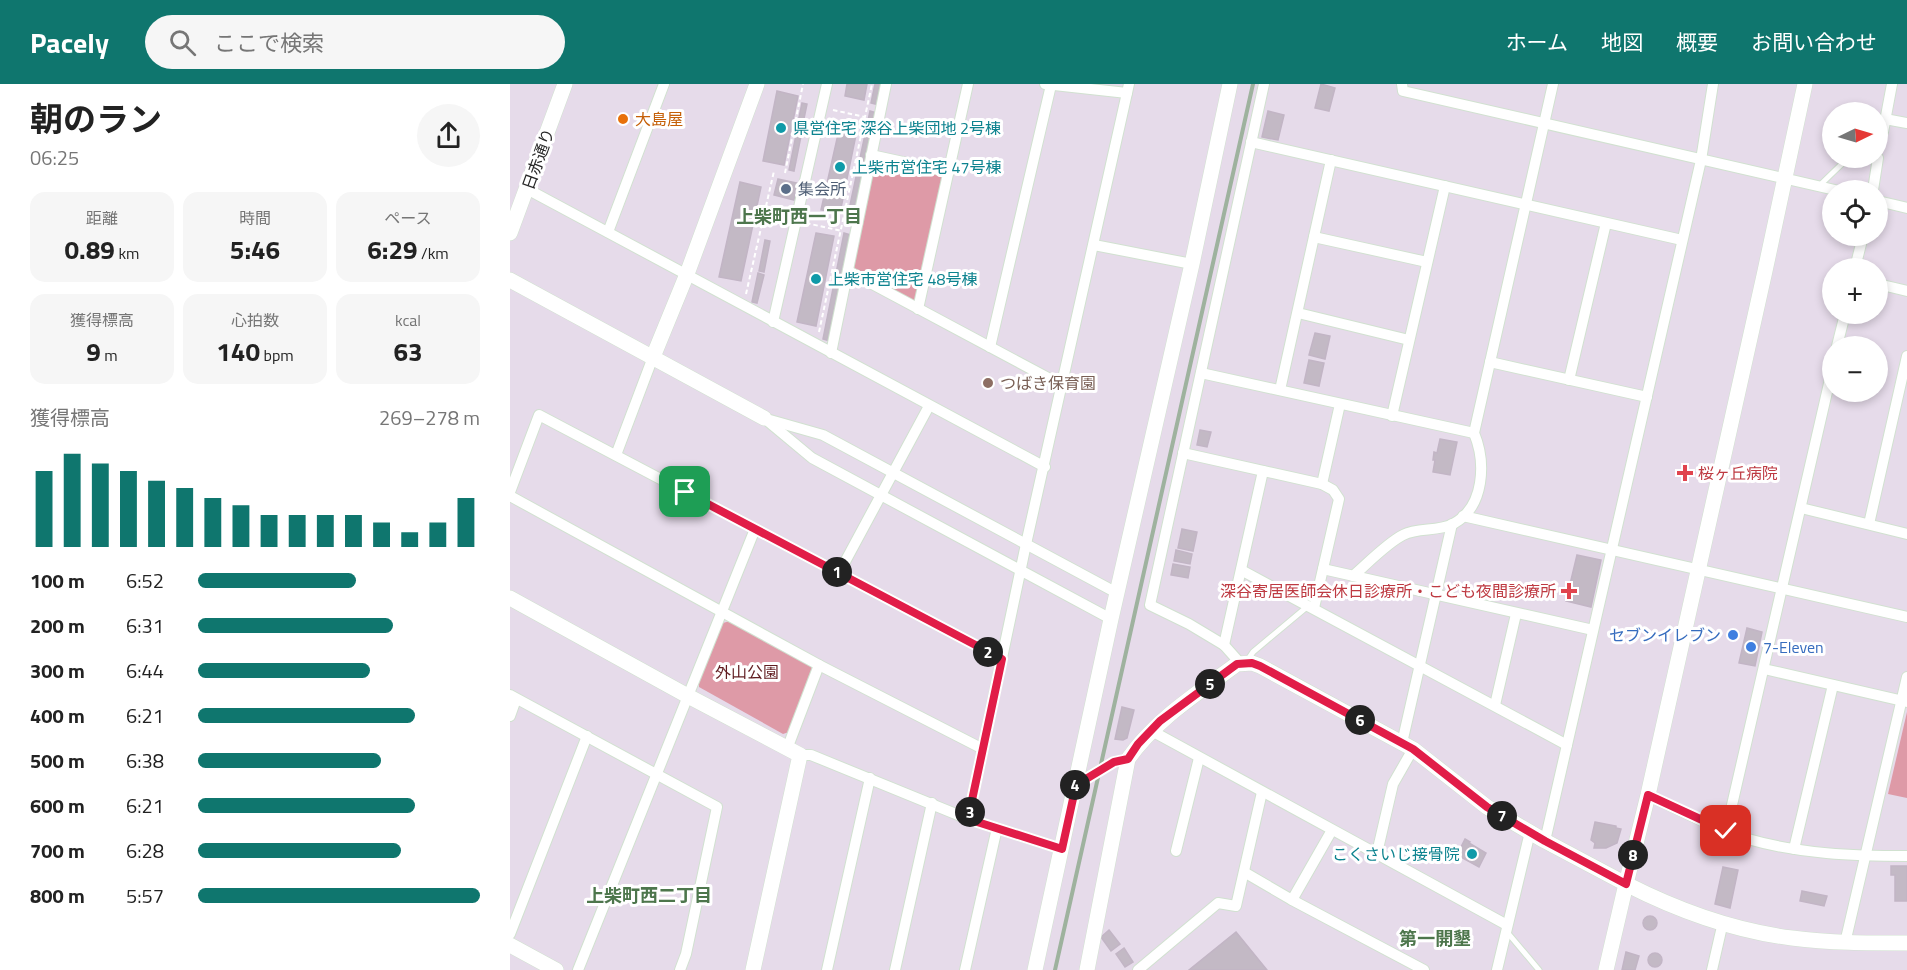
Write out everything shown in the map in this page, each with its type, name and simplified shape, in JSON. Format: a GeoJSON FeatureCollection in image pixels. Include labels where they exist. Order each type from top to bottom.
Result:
{"type":"FeatureCollection","features":[{"type":"Feature","properties":{"kind":"street","name":"日赤通り"},"geometry":{"type":"LineString","coordinates":[[510,233],[565,84]]}},
{"type":"Feature","properties":{"kind":"street"},"geometry":{"type":"LineString","coordinates":[[608,232],[664,84]]}},
{"type":"Feature","properties":{"kind":"street"},"geometry":{"type":"LineString","coordinates":[[616,455],[687,274],[757,84]]}},
{"type":"Feature","properties":{"kind":"street"},"geometry":{"type":"LineString","coordinates":[[773,322],[826,84]]}},
{"type":"Feature","properties":{"kind":"street"},"geometry":{"type":"LineString","coordinates":[[831,353],[886,84]]}},
{"type":"Feature","properties":{"kind":"street"},"geometry":{"type":"LineString","coordinates":[[918,309],[968,84]]}},
{"type":"Feature","properties":{"kind":"street"},"geometry":{"type":"LineString","coordinates":[[968,819],[1026,544],[1128,88],[1045,84]]}},
{"type":"Feature","properties":{"kind":"street"},"geometry":{"type":"LineString","coordinates":[[1035,970],[1230,84]]}},
{"type":"Feature","properties":{"kind":"street"},"geometry":{"type":"LineString","coordinates":[[1264,84],[1150,605],[1189,624],[1224,645],[1243,663],[1260,666],[1408,746],[1487,807],[1626,884],[1687,911],[1790,938],[1845,943],[1907,943]]}},
{"type":"Feature","properties":{"kind":"street"},"geometry":{"type":"LineString","coordinates":[[1402,84],[1403,92],[1822,187]]}},
{"type":"Feature","properties":{"kind":"street"},"geometry":{"type":"LineString","coordinates":[[1353,576],[1404,534],[1452,524],[1463,516],[1477,496],[1481,481],[1482,461],[1474,433],[1553,84]]}},
{"type":"Feature","properties":{"kind":"street"},"geometry":{"type":"LineString","coordinates":[[1545,841],[1701,160],[1713,84]]}},
{"type":"Feature","properties":{"kind":"street"},"geometry":{"type":"LineString","coordinates":[[1606,970],[1648,795],[1786,179],[1805,84]]}},
{"type":"Feature","properties":{"kind":"street"},"geometry":{"type":"LineString","coordinates":[[1888,107],[1892,84]]}},
{"type":"Feature","properties":{"kind":"street"},"geometry":{"type":"LineString","coordinates":[[990,347],[1051,85]]}},
{"type":"Feature","properties":{"kind":"street"},"geometry":{"type":"LineString","coordinates":[[1888,119],[1907,123]]}},
{"type":"Feature","properties":{"kind":"street"},"geometry":{"type":"LineString","coordinates":[[1251,142],[1682,240]]}},
{"type":"Feature","properties":{"kind":"street"},"geometry":{"type":"LineString","coordinates":[[872,155],[949,172]]}},
{"type":"Feature","properties":{"kind":"street"},"geometry":{"type":"LineString","coordinates":[[1280,390],[1331,160]]}},
{"type":"Feature","properties":{"kind":"street"},"geometry":{"type":"LineString","coordinates":[[1392,416],[1445,186]]}},
{"type":"Feature","properties":{"kind":"street"},"geometry":{"type":"LineString","coordinates":[[527,189],[1045,467]]}},
{"type":"Feature","properties":{"kind":"street"},"geometry":{"type":"LineString","coordinates":[[1888,203],[1907,208]]}},
{"type":"Feature","properties":{"kind":"street"},"geometry":{"type":"LineString","coordinates":[[1569,380],[1606,223]]}},
{"type":"Feature","properties":{"kind":"street"},"geometry":{"type":"LineString","coordinates":[[1314,237],[1427,262]]}},
{"type":"Feature","properties":{"kind":"street"},"geometry":{"type":"LineString","coordinates":[[1094,244],[1192,264]]}},
{"type":"Feature","properties":{"kind":"street"},"geometry":{"type":"LineString","coordinates":[[848,271],[1063,386]]}},
{"type":"Feature","properties":{"kind":"street"},"geometry":{"type":"LineString","coordinates":[[510,280],[764,418],[812,459],[1111,619]]}},
{"type":"Feature","properties":{"kind":"street"},"geometry":{"type":"LineString","coordinates":[[1888,286],[1907,291]]}},
{"type":"Feature","properties":{"kind":"street"},"geometry":{"type":"LineString","coordinates":[[1298,314],[1409,340]]}},
{"type":"Feature","properties":{"kind":"street"},"geometry":{"type":"LineString","coordinates":[[1869,524],[1907,356]]}},
{"type":"Feature","properties":{"kind":"street"},"geometry":{"type":"LineString","coordinates":[[1490,362],[1647,397]]}},
{"type":"Feature","properties":{"kind":"street"},"geometry":{"type":"LineString","coordinates":[[1201,373],[1474,433]]}},
{"type":"Feature","properties":{"kind":"street"},"geometry":{"type":"LineString","coordinates":[[1726,831],[1825,402]]}},
{"type":"Feature","properties":{"kind":"street"},"geometry":{"type":"LineString","coordinates":[[1322,484],[1340,404]]}},
{"type":"Feature","properties":{"kind":"street"},"geometry":{"type":"LineString","coordinates":[[839,573],[929,406]]}},
{"type":"Feature","properties":{"kind":"street"},"geometry":{"type":"LineString","coordinates":[[983,748],[819,665],[510,494],[539,416],[1002,659]]}},
{"type":"Feature","properties":{"kind":"street"},"geometry":{"type":"LineString","coordinates":[[764,418],[823,435],[1117,593]]}},
{"type":"Feature","properties":{"kind":"street"},"geometry":{"type":"LineString","coordinates":[[1183,453],[1322,484],[1333,490],[1338,499],[1323,569],[1311,607]]}},
{"type":"Feature","properties":{"kind":"street"},"geometry":{"type":"LineString","coordinates":[[1224,645],[1263,471]]}},
{"type":"Feature","properties":{"kind":"street"},"geometry":{"type":"LineString","coordinates":[[1800,508],[1907,534]]}},
{"type":"Feature","properties":{"kind":"street"},"geometry":{"type":"LineString","coordinates":[[1463,516],[1907,617]]}},
{"type":"Feature","properties":{"kind":"street"},"geometry":{"type":"LineString","coordinates":[[1377,854],[1393,784],[1408,746],[1420,667],[1452,524]]}},
{"type":"Feature","properties":{"kind":"street"},"geometry":{"type":"LineString","coordinates":[[578,970],[657,774],[686,695],[755,529]]}},
{"type":"Feature","properties":{"kind":"street"},"geometry":{"type":"LineString","coordinates":[[1323,569],[1593,630]]}},
{"type":"Feature","properties":{"kind":"street"},"geometry":{"type":"LineString","coordinates":[[1241,570],[1567,745]]}},
{"type":"Feature","properties":{"kind":"street"},"geometry":{"type":"LineString","coordinates":[[510,598],[794,752],[811,755],[968,819],[1062,849]]}},
{"type":"Feature","properties":{"kind":"street"},"geometry":{"type":"LineString","coordinates":[[1494,705],[1516,614]]}},
{"type":"Feature","properties":{"kind":"street"},"geometry":{"type":"LineString","coordinates":[[1087,970],[1128,759],[1150,730],[1217,678],[1243,663]]}},
{"type":"Feature","properties":{"kind":"street"},"geometry":{"type":"LineString","coordinates":[[753,970],[794,752],[819,665]]}},
{"type":"Feature","properties":{"kind":"street"},"geometry":{"type":"LineString","coordinates":[[1764,669],[1904,701]]}},
{"type":"Feature","properties":{"kind":"street"},"geometry":{"type":"LineString","coordinates":[[1845,943],[1904,701],[1907,677]]}},
{"type":"Feature","properties":{"kind":"street"},"geometry":{"type":"LineString","coordinates":[[1794,849],[1833,685]]}},
{"type":"Feature","properties":{"kind":"street"},"geometry":{"type":"LineString","coordinates":[[510,716],[513,697],[717,807],[687,954],[680,970]]}},
{"type":"Feature","properties":{"kind":"street"},"geometry":{"type":"LineString","coordinates":[[1150,730],[1507,928]]}},
{"type":"Feature","properties":{"kind":"street"},"geometry":{"type":"LineString","coordinates":[[510,934],[587,736]]}},
{"type":"Feature","properties":{"kind":"street"},"geometry":{"type":"LineString","coordinates":[[1176,851],[1199,758]]}},
{"type":"Feature","properties":{"kind":"street"},"geometry":{"type":"LineString","coordinates":[[1076,785],[1114,762],[1128,759]]}},
{"type":"Feature","properties":{"kind":"street"},"geometry":{"type":"LineString","coordinates":[[827,970],[870,778]]}},
{"type":"Feature","properties":{"kind":"street"},"geometry":{"type":"LineString","coordinates":[[1138,970],[1218,903],[1236,906],[1262,792]]}},
{"type":"Feature","properties":{"kind":"street"},"geometry":{"type":"LineString","coordinates":[[1648,795],[1726,831],[1764,843],[1825,854],[1907,856]]}},
{"type":"Feature","properties":{"kind":"street"},"geometry":{"type":"LineString","coordinates":[[895,970],[932,803]]}},
{"type":"Feature","properties":{"kind":"street"},"geometry":{"type":"LineString","coordinates":[[965,970],[997,828]]}},
{"type":"Feature","properties":{"kind":"street"},"geometry":{"type":"LineString","coordinates":[[1292,900],[1332,830]]}},
{"type":"Feature","properties":{"kind":"street"},"geometry":{"type":"LineString","coordinates":[[1497,970],[1530,832]]}},
{"type":"Feature","properties":{"kind":"street"},"geometry":{"type":"LineString","coordinates":[[1244,872],[1424,970]]}},
{"type":"Feature","properties":{"kind":"street"},"geometry":{"type":"LineString","coordinates":[[1712,970],[1723,922]]}},
{"type":"Feature","properties":{"kind":"street"},"geometry":{"type":"LineString","coordinates":[[510,945],[556,970]]}},
{"type":"Feature","properties":{"kind":"lane"},"geometry":{"type":"LineString","coordinates":[[1819,186],[1838,168]]}},
{"type":"Feature","properties":{"kind":"lane"},"geometry":{"type":"LineString","coordinates":[[1243,663],[1253,652],[1311,607]]}},
{"type":"Feature","properties":{"kind":"lane"},"geometry":{"type":"LineString","coordinates":[[1507,928],[1539,970]]}},
{"type":"Feature","properties":{"kind":"path"},"geometry":{"type":"LineString","coordinates":[[785,173],[803,84]]}},
{"type":"Feature","properties":{"kind":"path"},"geometry":{"type":"LineString","coordinates":[[811,330],[820,333],[872,84]]}},
{"type":"Feature","properties":{"kind":"path"},"geometry":{"type":"LineString","coordinates":[[821,107],[865,117]]}},
{"type":"Feature","properties":{"kind":"path"},"geometry":{"type":"LineString","coordinates":[[744,305],[774,171]]}},
{"type":"Feature","properties":{"kind":"path"},"geometry":{"type":"LineString","coordinates":[[796,220],[842,231]]}},
{"type":"Feature","properties":{"kind":"green space"},"geometry":{"type":"Polygon","coordinates":[[[871,155],[949,172],[918,309],[848,271],[871,155]]]}},
{"type":"Feature","properties":{"kind":"green space","name":"外山公園"},"geometry":{"type":"Polygon","coordinates":[[[730,621],[812,667],[813,673],[789,732],[783,734],[699,687],[723,623],[730,621]]]}},
{"type":"Feature","properties":{"kind":"green space"},"geometry":{"type":"Polygon","coordinates":[[[1907,712],[1907,798],[1888,794],[1907,712]]]}},
{"type":"Feature","properties":{"kind":"building"},"geometry":{"type":"Polygon","coordinates":[[[847,84],[867,84],[864,100],[845,96],[847,84]]]}},
{"type":"Feature","properties":{"kind":"building"},"geometry":{"type":"Polygon","coordinates":[[[875,84],[883,84],[879,105],[871,103],[875,84]]]}},
{"type":"Feature","properties":{"kind":"building"},"geometry":{"type":"Polygon","coordinates":[[[1321,84],[1335,88],[1329,111],[1315,108],[1321,84]]]}},
{"type":"Feature","properties":{"kind":"building","name":"県営住宅 深谷上柴団地 2号棟"},"geometry":{"type":"Polygon","coordinates":[[[777,91],[798,96],[784,165],[763,161],[777,91]]]}},
{"type":"Feature","properties":{"kind":"building"},"geometry":{"type":"Polygon","coordinates":[[[802,103],[807,104],[801,133],[796,132],[802,103]]]}},
{"type":"Feature","properties":{"kind":"building"},"geometry":{"type":"Polygon","coordinates":[[[870,111],[877,113],[854,226],[846,224],[870,111]]]}},
{"type":"Feature","properties":{"kind":"building"},"geometry":{"type":"Polygon","coordinates":[[[1268,111],[1284,115],[1278,140],[1262,137],[1268,111]]]}},
{"type":"Feature","properties":{"kind":"building","name":"上柴市営住宅 47号棟"},"geometry":{"type":"Polygon","coordinates":[[[841,121],[858,125],[840,213],[821,210],[841,121]]]}},
{"type":"Feature","properties":{"kind":"building"},"geometry":{"type":"Polygon","coordinates":[[[796,135],[801,136],[794,171],[789,170],[796,135]]]}},
{"type":"Feature","properties":{"kind":"building","name":"集会所"},"geometry":{"type":"Polygon","coordinates":[[[778,179],[797,183],[794,200],[774,195],[778,179]]]}},
{"type":"Feature","properties":{"kind":"building"},"geometry":{"type":"Polygon","coordinates":[[[740,182],[761,187],[741,281],[719,277],[740,182]]]}},
{"type":"Feature","properties":{"kind":"building","name":"上柴市営住宅 48号棟"},"geometry":{"type":"Polygon","coordinates":[[[816,233],[834,236],[816,326],[797,322],[816,233]]]}},
{"type":"Feature","properties":{"kind":"building"},"geometry":{"type":"Polygon","coordinates":[[[844,233],[851,235],[830,341],[823,339],[844,233]]]}},
{"type":"Feature","properties":{"kind":"building"},"geometry":{"type":"Polygon","coordinates":[[[765,240],[770,241],[764,272],[759,271],[765,240]]]}},
{"type":"Feature","properties":{"kind":"building"},"geometry":{"type":"Polygon","coordinates":[[[758,273],[764,275],[757,303],[752,302],[758,273]]]}},
{"type":"Feature","properties":{"kind":"building"},"geometry":{"type":"Polygon","coordinates":[[[1315,333],[1330,336],[1325,359],[1309,355],[1315,333]]]}},
{"type":"Feature","properties":{"kind":"building"},"geometry":{"type":"Polygon","coordinates":[[[1309,360],[1324,363],[1319,386],[1304,383],[1309,360]]]}},
{"type":"Feature","properties":{"kind":"building"},"geometry":{"type":"Polygon","coordinates":[[[1200,430],[1211,432],[1207,447],[1197,445],[1200,430]]]}},
{"type":"Feature","properties":{"kind":"building"},"geometry":{"type":"Polygon","coordinates":[[[1440,439],[1457,442],[1450,475],[1433,472],[1434,452],[1437,453],[1440,439]]]}},
{"type":"Feature","properties":{"kind":"building"},"geometry":{"type":"Polygon","coordinates":[[[1182,529],[1197,532],[1193,551],[1178,548],[1182,529]]]}},
{"type":"Feature","properties":{"kind":"building"},"geometry":{"type":"Polygon","coordinates":[[[1176,550],[1192,554],[1190,564],[1174,561],[1176,550]]]}},
{"type":"Feature","properties":{"kind":"building"},"geometry":{"type":"Polygon","coordinates":[[[1577,555],[1601,560],[1591,607],[1566,601],[1577,555]]]}},
{"type":"Feature","properties":{"kind":"building"},"geometry":{"type":"Polygon","coordinates":[[[1173,564],[1190,567],[1188,578],[1171,575],[1173,564]]]}},
{"type":"Feature","properties":{"kind":"building","name":"7-Eleven"},"geometry":{"type":"Polygon","coordinates":[[[1747,628],[1762,632],[1755,666],[1739,663],[1747,628]]]}},
{"type":"Feature","properties":{"kind":"building"},"geometry":{"type":"Polygon","coordinates":[[[1122,707],[1134,710],[1127,738],[1123,740],[1115,739],[1122,707]]]}},
{"type":"Feature","properties":{"kind":"building"},"geometry":{"type":"Polygon","coordinates":[[[1595,822],[1621,829],[1617,843],[1606,848],[1594,848],[1595,843],[1591,840],[1595,822]]]}},
{"type":"Feature","properties":{"kind":"building","name":"こくさいじ接骨院"},"geometry":{"type":"Polygon","coordinates":[[[1465,839],[1486,853],[1479,867],[1457,855],[1465,839]]]}},
{"type":"Feature","properties":{"kind":"building"},"geometry":{"type":"Polygon","coordinates":[[[1891,866],[1907,866],[1907,901],[1895,901],[1895,875],[1891,875],[1891,866]]]}},
{"type":"Feature","properties":{"kind":"building"},"geometry":{"type":"Polygon","coordinates":[[[1723,867],[1738,870],[1730,908],[1715,904],[1723,867]]]}},
{"type":"Feature","properties":{"kind":"building"},"geometry":{"type":"Polygon","coordinates":[[[1802,891],[1827,896],[1824,906],[1800,901],[1802,891]]]}},
{"type":"Feature","properties":{"kind":"building"},"geometry":{"type":"Polygon","coordinates":[[[1650,916],[1655,918],[1657,923],[1655,928],[1650,930],[1645,928],[1643,923],[1645,918],[1650,916]]]}},
{"type":"Feature","properties":{"kind":"building"},"geometry":{"type":"Polygon","coordinates":[[[1109,930],[1120,944],[1111,951],[1101,937],[1109,930]]]}},
{"type":"Feature","properties":{"kind":"building"},"geometry":{"type":"Polygon","coordinates":[[[1236,932],[1267,970],[1189,970],[1236,932]]]}},
{"type":"Feature","properties":{"kind":"building"},"geometry":{"type":"Polygon","coordinates":[[[1124,948],[1133,962],[1125,967],[1116,954],[1124,948]]]}},
{"type":"Feature","properties":{"kind":"building"},"geometry":{"type":"Polygon","coordinates":[[[1626,952],[1639,956],[1635,970],[1622,970],[1626,952]]]}},
{"type":"Feature","properties":{"kind":"building"},"geometry":{"type":"Polygon","coordinates":[[[1655,953],[1660,955],[1662,960],[1660,965],[1655,967],[1650,965],[1648,960],[1650,955],[1655,953]]]}},
{"type":"Feature","properties":{"kind":"railway"},"geometry":{"type":"LineString","coordinates":[[1055,970],[1253,84]]}},
{"type":"Feature","properties":{"kind":"place","name":"大島屋"},"geometry":{"type":"Point","coordinates":[623,119]}},
{"type":"Feature","properties":{"kind":"place","name":"県営住宅 深谷上柴団地 2号棟"},"geometry":{"type":"Point","coordinates":[781,128]}},
{"type":"Feature","properties":{"kind":"place","name":"上柴市営住宅 47号棟"},"geometry":{"type":"Point","coordinates":[840,167]}},
{"type":"Feature","properties":{"kind":"place","name":"集会所"},"geometry":{"type":"Point","coordinates":[786,189]}},
{"type":"Feature","properties":{"kind":"place","name":"上柴市営住宅 48号棟"},"geometry":{"type":"Point","coordinates":[816,279]}},
{"type":"Feature","properties":{"kind":"place","name":"つばき保育園"},"geometry":{"type":"Point","coordinates":[988,383]}},
{"type":"Feature","properties":{"kind":"place","name":"桜ヶ丘病院"},"geometry":{"type":"Point","coordinates":[1685,473]}},
{"type":"Feature","properties":{"kind":"place","name":"深谷寄居医師会休日診療所・こども夜間診療所"},"geometry":{"type":"Point","coordinates":[1569,591]}},
{"type":"Feature","properties":{"kind":"place","name":"セブンイレブン"},"geometry":{"type":"Point","coordinates":[1733,635]}},
{"type":"Feature","properties":{"kind":"place","name":"7-Eleven"},"geometry":{"type":"Point","coordinates":[1751,647]}},
{"type":"Feature","properties":{"kind":"place","name":"こくさいじ接骨院"},"geometry":{"type":"Point","coordinates":[1472,854]}},
{"type":"Feature","properties":{"kind":"district","name":"上柴町西一丁目"},"geometry":{"type":"Point","coordinates":[799,216]}},
{"type":"Feature","properties":{"kind":"district","name":"上柴町西二丁目"},"geometry":{"type":"Point","coordinates":[649,895]}},
{"type":"Feature","properties":{"kind":"district","name":"第一開墾"},"geometry":{"type":"Point","coordinates":[1435,938]}},
{"type":"Feature","properties":{"kind":"route"},"geometry":{"type":"LineString","coordinates":[[685,492],[1002,659],[968,819],[1062,849],[1076,785],[1114,762],[1128,759],[1138,744],[1160,721],[1237,664],[1244,662],[1260,666],[1413,749],[1487,807],[1626,884],[1648,795],[1726,831]]}}]}
